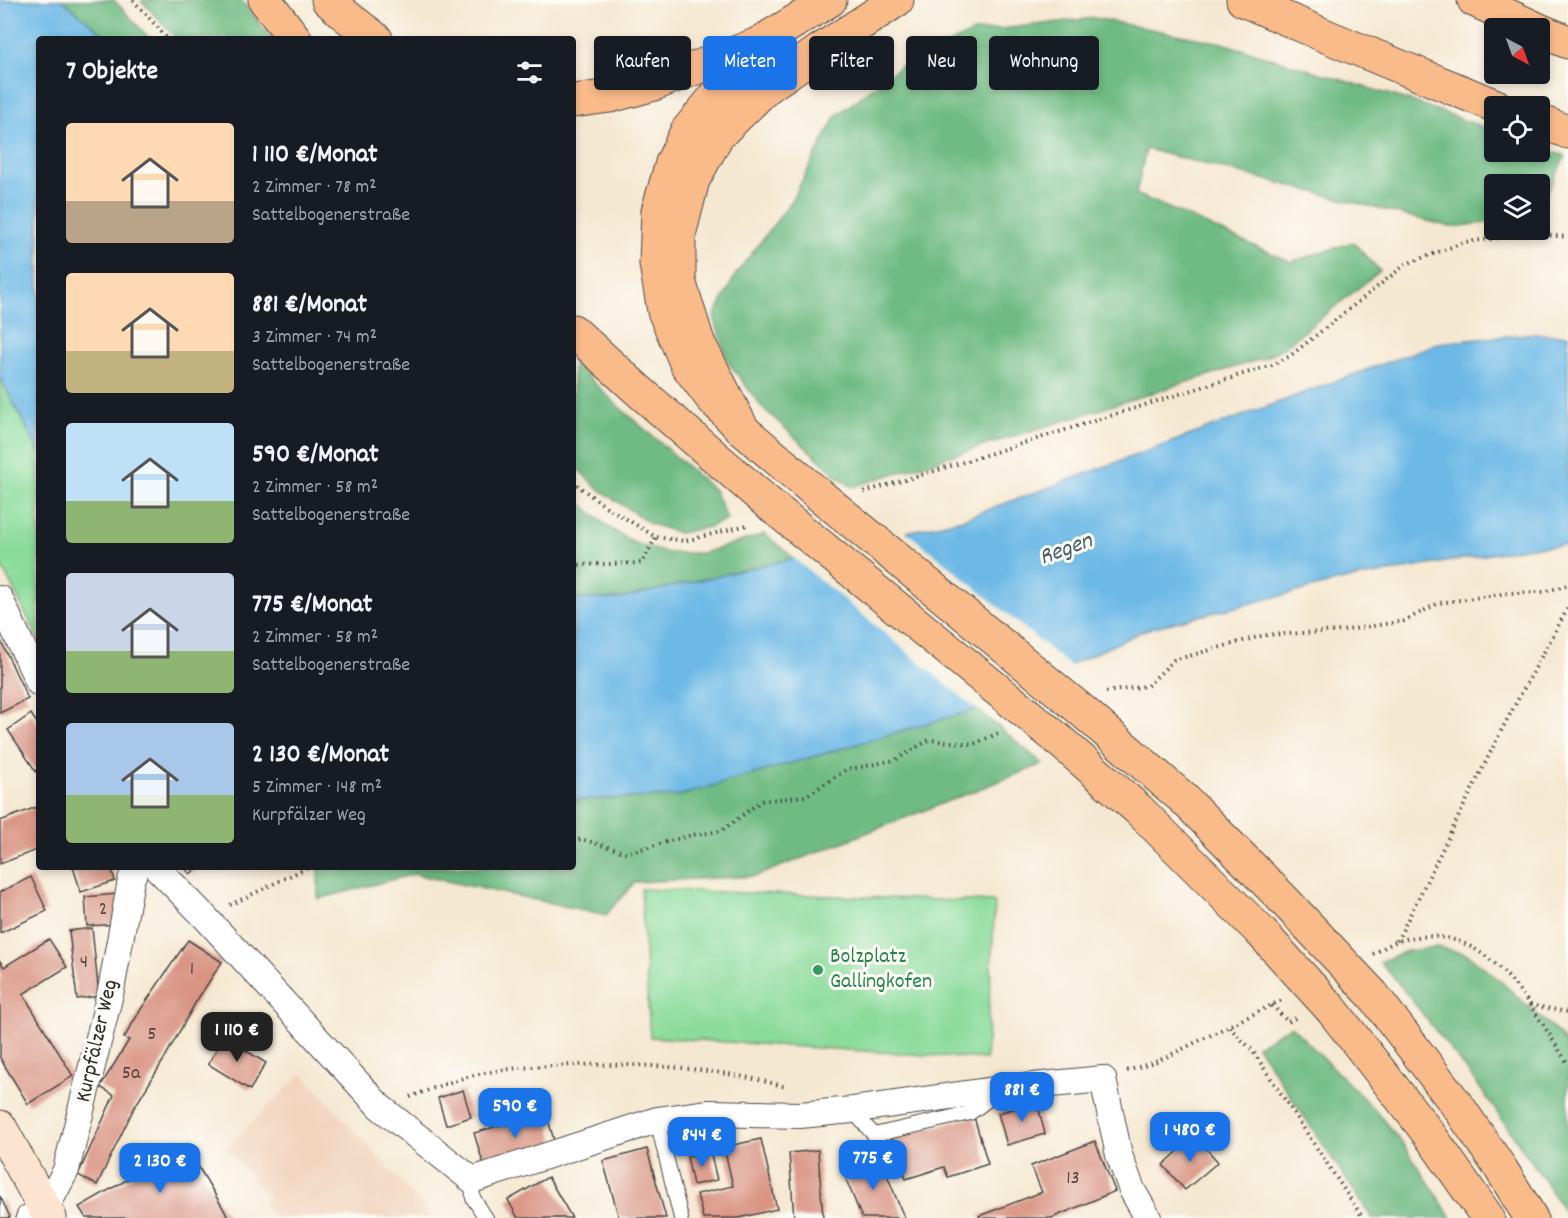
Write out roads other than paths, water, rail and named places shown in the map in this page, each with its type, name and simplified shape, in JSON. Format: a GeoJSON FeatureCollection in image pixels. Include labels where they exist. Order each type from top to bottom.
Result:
{"type":"FeatureCollection","features":[{"type":"Feature","properties":{"kind":"highway"},"geometry":{"type":"LineString","coordinates":[[265,0],[293,36]]}},
{"type":"Feature","properties":{"kind":"highway"},"geometry":{"type":"LineString","coordinates":[[328,0],[372,36]]}},
{"type":"Feature","properties":{"kind":"highway"},"geometry":{"type":"LineString","coordinates":[[771,36],[830,0]]}},
{"type":"Feature","properties":{"kind":"highway"},"geometry":{"type":"LineString","coordinates":[[743,430],[698,342],[679,281],[679,236],[693,180],[717,136],[766,88],[897,0]]}},
{"type":"Feature","properties":{"kind":"highway"},"geometry":{"type":"LineString","coordinates":[[1243,0],[1484,101]]}},
{"type":"Feature","properties":{"kind":"highway"},"geometry":{"type":"LineString","coordinates":[[1474,0],[1513,18]]}},
{"type":"Feature","properties":{"kind":"highway"},"geometry":{"type":"LineString","coordinates":[[1550,34],[1568,42]]}},
{"type":"Feature","properties":{"kind":"highway"},"geometry":{"type":"LineString","coordinates":[[576,101],[610,96],[654,84],[703,65]]}},
{"type":"Feature","properties":{"kind":"highway"},"geometry":{"type":"LineString","coordinates":[[720,90],[687,131],[672,163],[658,212],[657,264],[664,311],[687,365],[711,397],[743,430],[1080,709],[1185,800],[1283,899],[1373,995],[1460,1109],[1531,1218]]}},
{"type":"Feature","properties":{"kind":"highway"},"geometry":{"type":"LineString","coordinates":[[1550,126],[1568,132]]}},
{"type":"Feature","properties":{"kind":"highway"},"geometry":{"type":"LineString","coordinates":[[576,334],[638,390],[760,514],[1053,735],[1139,810],[1260,931],[1320,1011],[1429,1134],[1475,1205],[1488,1218]]}},
{"type":"Feature","properties":{"kind":"highway"},"geometry":{"type":"LineString","coordinates":[[1501,1169],[1521,1218]]}},
{"type":"Feature","properties":{"kind":"main road"},"geometry":{"type":"LineString","coordinates":[[0,1127],[41,1215]]}},
{"type":"Feature","properties":{"kind":"street"},"geometry":{"type":"LineString","coordinates":[[0,599],[36,677]]}},
{"type":"Feature","properties":{"kind":"street","name":"Kurpfälzer Weg"},"geometry":{"type":"LineString","coordinates":[[41,1215],[66,1170],[111,990],[131,880],[135,870]]}},
{"type":"Feature","properties":{"kind":"street"},"geometry":{"type":"LineString","coordinates":[[159,870],[380,1107],[472,1180],[657,1120],[707,1113],[800,1115],[1001,1089],[1103,1079],[1119,1155],[1132,1190],[1148,1218]]}},
{"type":"Feature","properties":{"kind":"lane"},"geometry":{"type":"LineString","coordinates":[[657,1120],[681,1218]]}},
{"type":"Feature","properties":{"kind":"lane"},"geometry":{"type":"LineString","coordinates":[[472,1180],[474,1198],[486,1218]]}},
{"type":"Feature","properties":{"kind":"water"},"geometry":{"type":"Polygon","coordinates":[[[0,0],[62,0],[105,36],[36,36],[36,446],[0,377],[0,0]]]}},
{"type":"Feature","properties":{"kind":"water","name":"Regen"},"geometry":{"type":"Polygon","coordinates":[[[1527,334],[1568,335],[1568,545],[1530,547],[1344,580],[1147,629],[977,709],[678,796],[576,800],[576,599],[619,599],[963,519],[1439,343],[1527,334]]]}},
{"type":"Feature","properties":{"kind":"place","name":"Bolzplatz Gallingkofen"},"geometry":{"type":"Point","coordinates":[818,970]}}]}
